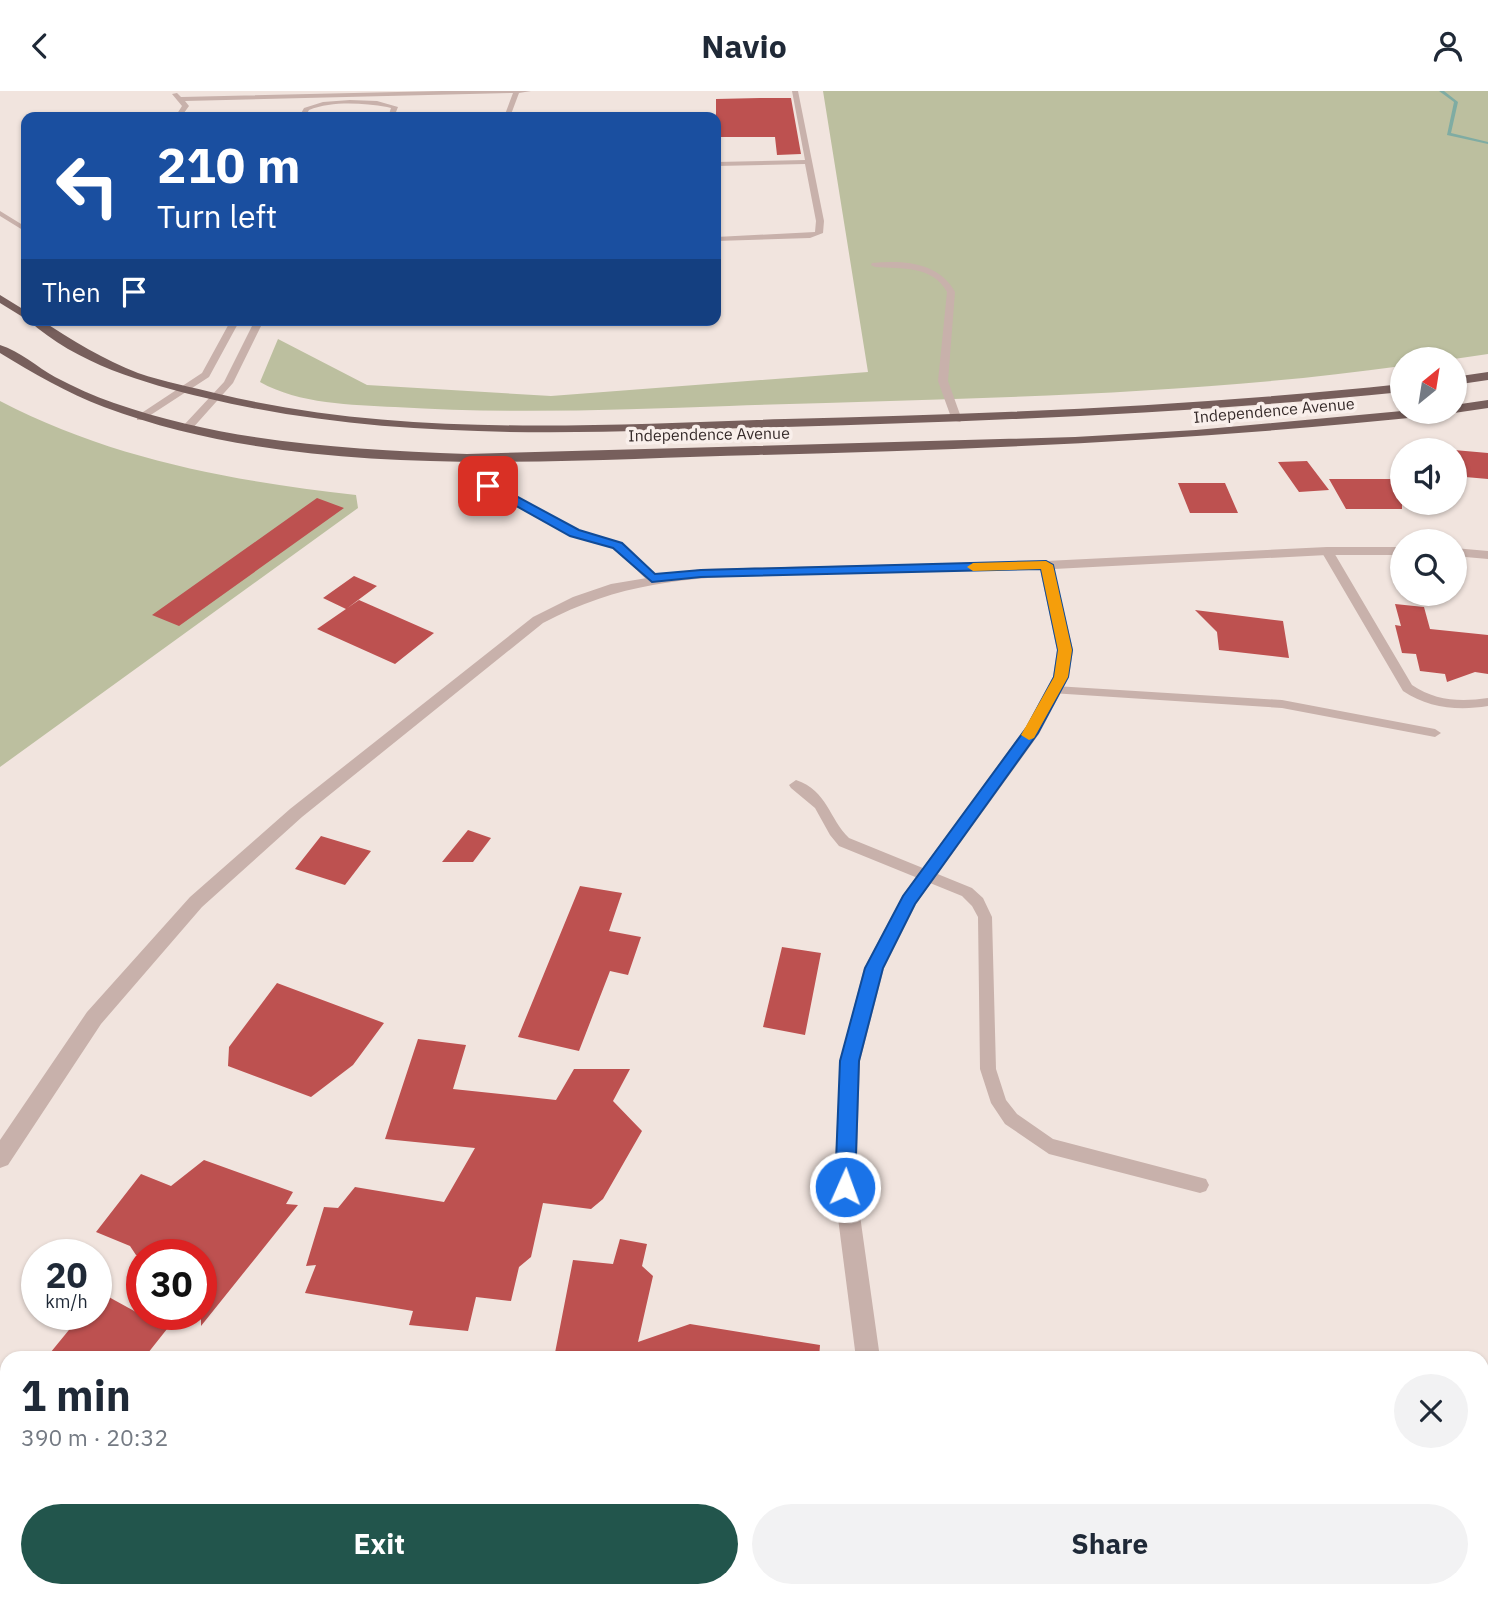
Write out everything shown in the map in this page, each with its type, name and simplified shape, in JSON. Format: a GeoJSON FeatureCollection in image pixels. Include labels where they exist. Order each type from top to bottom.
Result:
{"type":"FeatureCollection","features":[{"type":"Feature","properties":{"kind":"main road"},"geometry":{"type":"LineString","coordinates":[[0,298],[21,313]]}},
{"type":"Feature","properties":{"kind":"main road","name":"Independence Avenue"},"geometry":{"type":"LineString","coordinates":[[44,326],[132,374],[216,399],[314,418],[462,428],[957,419],[1155,411],[1390,389]]}},
{"type":"Feature","properties":{"kind":"main road","name":"Independence Avenue"},"geometry":{"type":"LineString","coordinates":[[0,348],[77,393],[140,418],[331,450],[467,458],[1138,438],[1390,415]]}},
{"type":"Feature","properties":{"kind":"main road"},"geometry":{"type":"LineString","coordinates":[[1467,379],[1488,376]]}},
{"type":"Feature","properties":{"kind":"main road"},"geometry":{"type":"LineString","coordinates":[[1467,407],[1488,404]]}},
{"type":"Feature","properties":{"kind":"street"},"geometry":{"type":"LineString","coordinates":[[0,1158],[94,1018],[196,902],[296,813],[538,619],[575,599],[652,579],[701,573],[1046,565],[1327,551],[1390,551]]}},
{"type":"Feature","properties":{"kind":"street"},"geometry":{"type":"LineString","coordinates":[[1467,553],[1488,555]]}},
{"type":"Feature","properties":{"kind":"street"},"geometry":{"type":"LineString","coordinates":[[867,1351],[845,1187],[850,1061],[874,968],[909,900],[1033,730],[1061,677],[1065,650],[1046,565]]}},
{"type":"Feature","properties":{"kind":"lane"},"geometry":{"type":"LineString","coordinates":[[174,91],[186,106],[182,112]]}},
{"type":"Feature","properties":{"kind":"lane"},"geometry":{"type":"LineString","coordinates":[[509,112],[517,91]]}},
{"type":"Feature","properties":{"kind":"lane"},"geometry":{"type":"LineString","coordinates":[[180,99],[528,91]]}},
{"type":"Feature","properties":{"kind":"lane"},"geometry":{"type":"LineString","coordinates":[[721,239],[810,236],[820,233],[810,162],[795,91]]}},
{"type":"Feature","properties":{"kind":"lane"},"geometry":{"type":"LineString","coordinates":[[304,112],[317,104],[382,103],[395,107],[393,112]]}},
{"type":"Feature","properties":{"kind":"lane"},"geometry":{"type":"LineString","coordinates":[[721,164],[810,162]]}},
{"type":"Feature","properties":{"kind":"lane"},"geometry":{"type":"LineString","coordinates":[[0,213],[21,227]]}},
{"type":"Feature","properties":{"kind":"lane"},"geometry":{"type":"LineString","coordinates":[[876,265],[925,269],[939,273],[947,281],[951,292],[943,381],[957,419]]}},
{"type":"Feature","properties":{"kind":"lane"},"geometry":{"type":"LineString","coordinates":[[140,418],[185,389],[212,367],[233,326]]}},
{"type":"Feature","properties":{"kind":"lane"},"geometry":{"type":"LineString","coordinates":[[187,428],[216,399],[238,367],[257,326]]}},
{"type":"Feature","properties":{"kind":"lane"},"geometry":{"type":"LineString","coordinates":[[488,486],[574,533],[618,546],[652,579]]}},
{"type":"Feature","properties":{"kind":"lane"},"geometry":{"type":"LineString","coordinates":[[1327,551],[1407,688],[1419,698],[1442,702],[1488,702]]}},
{"type":"Feature","properties":{"kind":"lane"},"geometry":{"type":"LineString","coordinates":[[1055,689],[1282,704],[1435,733]]}},
{"type":"Feature","properties":{"kind":"lane"},"geometry":{"type":"LineString","coordinates":[[796,785],[814,798],[828,816],[832,832],[844,842],[967,892],[978,902],[985,917],[988,1069],[999,1103],[1011,1119],[1049,1146],[1200,1185]]}},
{"type":"Feature","properties":{"kind":"green space"},"geometry":{"type":"Polygon","coordinates":[[[823,91],[1488,91],[1488,354],[1467,357],[1467,347],[1390,347],[1390,367],[1150,390],[604,410],[520,411],[344,404],[292,395],[260,382],[278,339],[367,385],[551,396],[868,372],[823,91]]]}},
{"type":"Feature","properties":{"kind":"green space"},"geometry":{"type":"Polygon","coordinates":[[[0,401],[42,421],[129,453],[173,465],[264,483],[356,495],[358,508],[0,767],[0,401]]]}},
{"type":"Feature","properties":{"kind":"building"},"geometry":{"type":"Polygon","coordinates":[[[791,98],[801,154],[777,155],[775,137],[721,137],[721,112],[716,112],[716,99],[791,98]]]}},
{"type":"Feature","properties":{"kind":"building"},"geometry":{"type":"Polygon","coordinates":[[[1467,451],[1488,453],[1488,479],[1467,477],[1467,451]]]}},
{"type":"Feature","properties":{"kind":"building"},"geometry":{"type":"Polygon","coordinates":[[[1307,461],[1329,490],[1299,492],[1278,462],[1307,461]]]}},
{"type":"Feature","properties":{"kind":"building"},"geometry":{"type":"Polygon","coordinates":[[[1329,479],[1390,479],[1390,509],[1346,509],[1329,479]]]}},
{"type":"Feature","properties":{"kind":"building"},"geometry":{"type":"Polygon","coordinates":[[[1178,483],[1225,483],[1238,513],[1190,513],[1178,483]]]}},
{"type":"Feature","properties":{"kind":"building"},"geometry":{"type":"Polygon","coordinates":[[[317,498],[344,508],[179,626],[152,615],[317,498]]]}},
{"type":"Feature","properties":{"kind":"building"},"geometry":{"type":"Polygon","coordinates":[[[354,576],[377,586],[346,609],[323,598],[354,576]]]}},
{"type":"Feature","properties":{"kind":"building"},"geometry":{"type":"Polygon","coordinates":[[[359,600],[434,633],[395,664],[317,629],[359,600]]]}},
{"type":"Feature","properties":{"kind":"building"},"geometry":{"type":"Polygon","coordinates":[[[1396,606],[1424,607],[1430,629],[1488,635],[1488,674],[1475,672],[1447,682],[1445,674],[1420,671],[1416,654],[1402,653],[1395,625],[1401,626],[1396,606]]]}},
{"type":"Feature","properties":{"kind":"building"},"geometry":{"type":"Polygon","coordinates":[[[1195,610],[1283,621],[1289,658],[1219,650],[1217,632],[1195,610]]]}},
{"type":"Feature","properties":{"kind":"building"},"geometry":{"type":"Polygon","coordinates":[[[468,830],[491,838],[473,862],[442,862],[468,830]]]}},
{"type":"Feature","properties":{"kind":"building"},"geometry":{"type":"Polygon","coordinates":[[[321,836],[371,851],[345,885],[295,869],[321,836]]]}},
{"type":"Feature","properties":{"kind":"building"},"geometry":{"type":"Polygon","coordinates":[[[580,886],[622,893],[609,931],[641,937],[628,975],[610,971],[579,1051],[518,1037],[580,886]]]}},
{"type":"Feature","properties":{"kind":"building"},"geometry":{"type":"Polygon","coordinates":[[[782,947],[821,953],[805,1035],[763,1027],[782,947]]]}},
{"type":"Feature","properties":{"kind":"building"},"geometry":{"type":"Polygon","coordinates":[[[277,983],[384,1023],[353,1065],[311,1097],[228,1066],[229,1047],[277,983]]]}},
{"type":"Feature","properties":{"kind":"building"},"geometry":{"type":"Polygon","coordinates":[[[418,1039],[466,1045],[453,1089],[556,1100],[574,1069],[630,1069],[613,1101],[642,1131],[603,1199],[591,1209],[543,1203],[531,1257],[519,1267],[511,1301],[476,1297],[468,1331],[409,1325],[413,1311],[305,1293],[316,1265],[306,1266],[324,1207],[338,1208],[355,1187],[444,1202],[475,1148],[385,1139],[418,1039]]]}},
{"type":"Feature","properties":{"kind":"building"},"geometry":{"type":"Polygon","coordinates":[[[204,1160],[293,1192],[286,1204],[298,1205],[217,1306],[217,1239],[126,1239],[126,1244],[96,1232],[141,1174],[171,1186],[204,1160]]]}},
{"type":"Feature","properties":{"kind":"building"},"geometry":{"type":"Polygon","coordinates":[[[620,1239],[647,1244],[642,1266],[653,1276],[638,1342],[690,1324],[820,1345],[820,1351],[555,1351],[573,1260],[613,1264],[620,1239]]]}},
{"type":"Feature","properties":{"kind":"building"},"geometry":{"type":"Polygon","coordinates":[[[112,1299],[126,1306],[126,1330],[166,1330],[150,1351],[52,1351],[69,1330],[112,1330],[112,1299]]]}},
{"type":"Feature","properties":{"kind":"waterway"},"geometry":{"type":"LineString","coordinates":[[1441,91],[1456,102],[1449,134],[1488,143]]}},
{"type":"Feature","properties":{"kind":"slow traffic"},"geometry":{"type":"LineString","coordinates":[[973,567],[1046,565],[1065,650],[1061,677],[1029,735]]}},
{"type":"Feature","properties":{"kind":"route"},"geometry":{"type":"LineString","coordinates":[[488,486],[574,533],[596,542],[618,546],[652,579],[701,573],[1046,565],[1065,650],[1061,677],[1033,730],[909,900],[874,968],[850,1061],[845,1187]]}}]}
